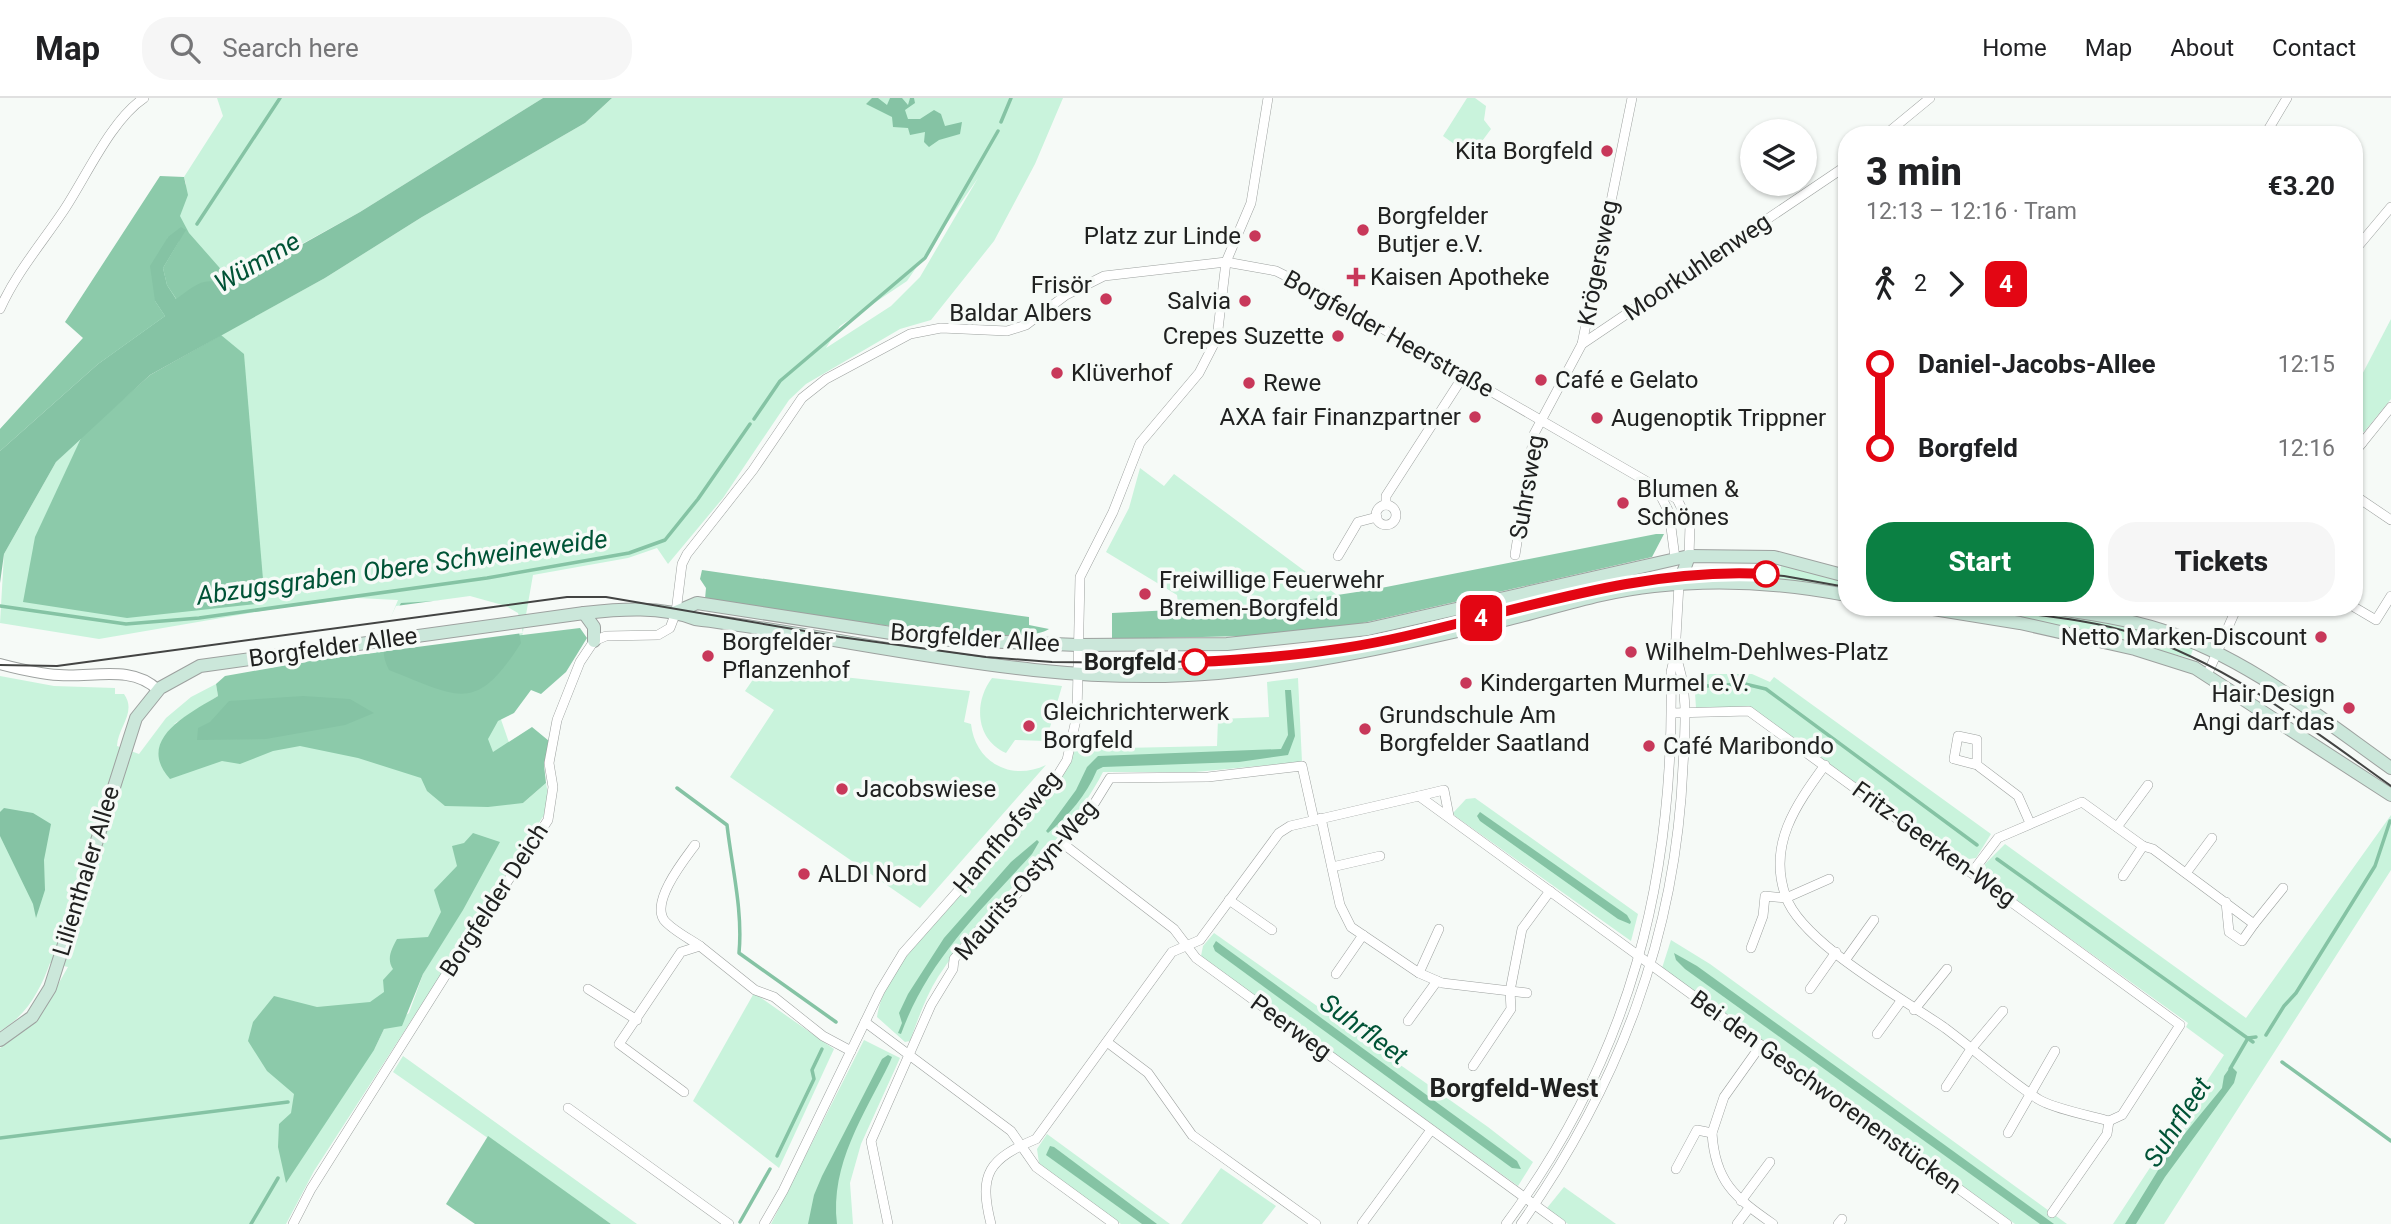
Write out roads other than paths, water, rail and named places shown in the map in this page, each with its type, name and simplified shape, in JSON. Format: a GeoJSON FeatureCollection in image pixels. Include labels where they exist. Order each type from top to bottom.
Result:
{"type":"FeatureCollection","features":[{"type":"Feature","properties":{"kind":"main road","name":"Borgfelder Allee"},"geometry":{"type":"LineString","coordinates":[[676,612],[697,603],[929,639],[1078,645],[1227,644],[1368,629],[1682,557]]}},
{"type":"Feature","properties":{"kind":"main road"},"geometry":{"type":"LineString","coordinates":[[1838,574],[1774,557],[1682,557],[1679,584],[1782,586],[1838,594]]}},
{"type":"Feature","properties":{"kind":"main road","name":"Borgfelder Allee"},"geometry":{"type":"LineString","coordinates":[[158,690],[174,677],[200,666],[584,613],[676,612],[695,619],[927,657],[1079,674],[1202,675],[1319,661],[1377,650],[1616,593],[1679,584]]}},
{"type":"Feature","properties":{"kind":"main road"},"geometry":{"type":"LineString","coordinates":[[584,613],[593,624],[594,641]]}},
{"type":"Feature","properties":{"kind":"main road"},"geometry":{"type":"LineString","coordinates":[[1977,616],[2135,649],[2208,673],[2391,795]]}},
{"type":"Feature","properties":{"kind":"main road"},"geometry":{"type":"LineString","coordinates":[[2102,616],[2128,620],[2217,652],[2314,713],[2391,768]]}},
{"type":"Feature","properties":{"kind":"main road","name":"Lilienthaler Allee"},"geometry":{"type":"LineString","coordinates":[[0,1040],[32,1017],[50,988],[124,747],[136,718],[158,690]]}},
{"type":"Feature","properties":{"kind":"street"},"geometry":{"type":"LineString","coordinates":[[0,309],[24,266],[117,127],[135,104],[144,98]]}},
{"type":"Feature","properties":{"kind":"street","name":"Hamfhofsweg"},"geometry":{"type":"LineString","coordinates":[[764,1224],[783,1191],[850,1051],[903,953],[1060,773],[1074,734],[1079,674],[1080,577],[1112,512],[1140,443],[1199,373],[1217,338],[1226,262],[1251,203],[1268,98]]}},
{"type":"Feature","properties":{"kind":"street","name":"Krögersweg"},"geometry":{"type":"LineString","coordinates":[[1540,419],[1582,344],[1632,98]]}},
{"type":"Feature","properties":{"kind":"street"},"geometry":{"type":"LineString","coordinates":[[1896,126],[1930,98]]}},
{"type":"Feature","properties":{"kind":"street"},"geometry":{"type":"LineString","coordinates":[[2270,126],[2287,98]]}},
{"type":"Feature","properties":{"kind":"street","name":"Moorkuhlenweg"},"geometry":{"type":"LineString","coordinates":[[1582,344],[1838,171]]}},
{"type":"Feature","properties":{"kind":"street"},"geometry":{"type":"LineString","coordinates":[[2363,240],[2391,207]]}},
{"type":"Feature","properties":{"kind":"street","name":"Borgfelder Heerstraße"},"geometry":{"type":"LineString","coordinates":[[676,612],[680,573],[687,554],[753,470],[802,398],[826,379],[897,340],[926,329],[990,333],[1015,329],[1082,285],[1104,276],[1226,262],[1276,271],[1464,375],[1677,499],[1685,510],[1690,533],[1682,557]]}},
{"type":"Feature","properties":{"kind":"street"},"geometry":{"type":"LineString","coordinates":[[1386,505],[1386,496],[1464,375]]}},
{"type":"Feature","properties":{"kind":"street"},"geometry":{"type":"LineString","coordinates":[[2363,442],[2391,407]]}},
{"type":"Feature","properties":{"kind":"street","name":"Suhrsweg"},"geometry":{"type":"LineString","coordinates":[[1515,555],[1531,447],[1540,419]]}},
{"type":"Feature","properties":{"kind":"street"},"geometry":{"type":"LineString","coordinates":[[1655,485],[1668,512],[1682,557]]}},
{"type":"Feature","properties":{"kind":"street"},"geometry":{"type":"LineString","coordinates":[[2363,501],[2391,520]]}},
{"type":"Feature","properties":{"kind":"street"},"geometry":{"type":"LineString","coordinates":[[1377,517],[1378,510],[1386,505]]}},
{"type":"Feature","properties":{"kind":"street"},"geometry":{"type":"LineString","coordinates":[[1377,517],[1385,524],[1394,520],[1395,511],[1386,505]]}},
{"type":"Feature","properties":{"kind":"street"},"geometry":{"type":"LineString","coordinates":[[1338,556],[1358,522],[1377,517]]}},
{"type":"Feature","properties":{"kind":"street"},"geometry":{"type":"LineString","coordinates":[[1506,1224],[1530,1201],[1596,1103],[1635,1013],[1664,841],[1672,713],[1671,672],[1675,655],[1679,584]]}},
{"type":"Feature","properties":{"kind":"street"},"geometry":{"type":"LineString","coordinates":[[2363,612],[2376,620],[2391,596]]}},
{"type":"Feature","properties":{"kind":"street"},"geometry":{"type":"LineString","coordinates":[[594,641],[606,636],[658,635],[670,628],[676,612]]}},
{"type":"Feature","properties":{"kind":"street"},"geometry":{"type":"LineString","coordinates":[[2208,673],[2233,616]]}},
{"type":"Feature","properties":{"kind":"street","name":"Borgfelder Deich"},"geometry":{"type":"LineString","coordinates":[[293,1224],[311,1188],[548,820],[553,787],[549,763],[557,720],[573,676],[594,641]]}},
{"type":"Feature","properties":{"kind":"street"},"geometry":{"type":"LineString","coordinates":[[1645,960],[1678,837],[1684,713],[1681,668],[1675,655]]}},
{"type":"Feature","properties":{"kind":"street"},"geometry":{"type":"LineString","coordinates":[[0,664],[56,675],[130,674],[146,680],[158,690]]}},
{"type":"Feature","properties":{"kind":"street","name":"Fritz-Geerken-Weg"},"geometry":{"type":"LineString","coordinates":[[1672,713],[1749,711],[1973,871],[2180,1025],[2122,1115],[2109,1121]]}},
{"type":"Feature","properties":{"kind":"street"},"geometry":{"type":"LineString","coordinates":[[1825,765],[1794,808],[1786,827],[1780,853],[1786,898],[1797,915],[1836,952],[2033,1093],[2037,1099],[2109,1121],[2107,1134],[2052,1213]]}},
{"type":"Feature","properties":{"kind":"street"},"geometry":{"type":"LineString","coordinates":[[1977,765],[2018,796],[2030,823]]}},
{"type":"Feature","properties":{"kind":"street","name":"Maurits-Ostyn-Weg"},"geometry":{"type":"LineString","coordinates":[[888,1224],[871,1141],[931,1005],[953,969],[954,959],[1060,846],[1089,812],[1110,778],[1208,777],[1302,766],[1318,819]]}},
{"type":"Feature","properties":{"kind":"street"},"geometry":{"type":"LineString","coordinates":[[2117,827],[2148,785]]}},
{"type":"Feature","properties":{"kind":"street"},"geometry":{"type":"LineString","coordinates":[[991,1224],[985,1197],[988,1175],[1002,1155],[1036,1139],[1172,952],[1200,940],[1279,833],[1290,826],[1444,790],[1448,816]]}},
{"type":"Feature","properties":{"kind":"street","name":"Bei den Geschworenenstücken"},"geometry":{"type":"LineString","coordinates":[[1419,796],[2007,1224]]}},
{"type":"Feature","properties":{"kind":"street"},"geometry":{"type":"LineString","coordinates":[[1973,871],[1997,838],[2082,802],[2186,873],[2254,924]]}},
{"type":"Feature","properties":{"kind":"street"},"geometry":{"type":"LineString","coordinates":[[1318,819],[1340,905],[1351,927],[1419,973],[1437,981],[1527,993]]}},
{"type":"Feature","properties":{"kind":"street"},"geometry":{"type":"LineString","coordinates":[[2186,873],[2212,838]]}},
{"type":"Feature","properties":{"kind":"street"},"geometry":{"type":"LineString","coordinates":[[695,845],[670,881],[661,908],[664,919],[755,990],[774,997],[823,1036],[850,1051]]}},
{"type":"Feature","properties":{"kind":"street","name":"Peerweg"},"geometry":{"type":"LineString","coordinates":[[1060,846],[1066,846],[1174,929],[1195,958],[1561,1224]]}},
{"type":"Feature","properties":{"kind":"street"},"geometry":{"type":"LineString","coordinates":[[2123,876],[2143,846]]}},
{"type":"Feature","properties":{"kind":"street"},"geometry":{"type":"LineString","coordinates":[[1332,867],[1380,856]]}},
{"type":"Feature","properties":{"kind":"street"},"geometry":{"type":"LineString","coordinates":[[1751,948],[1763,916],[1765,896],[1786,898],[1829,879]]}},
{"type":"Feature","properties":{"kind":"street"},"geometry":{"type":"LineString","coordinates":[[2226,902],[2229,932],[2242,941],[2283,888]]}},
{"type":"Feature","properties":{"kind":"street"},"geometry":{"type":"LineString","coordinates":[[1473,1066],[1510,1009],[1510,991],[1522,929],[1550,891]]}},
{"type":"Feature","properties":{"kind":"street"},"geometry":{"type":"LineString","coordinates":[[1229,900],[1272,930]]}},
{"type":"Feature","properties":{"kind":"street"},"geometry":{"type":"LineString","coordinates":[[1846,960],[1874,920]]}},
{"type":"Feature","properties":{"kind":"street"},"geometry":{"type":"LineString","coordinates":[[1419,973],[1439,929]]}},
{"type":"Feature","properties":{"kind":"street"},"geometry":{"type":"LineString","coordinates":[[1336,974],[1363,935]]}},
{"type":"Feature","properties":{"kind":"street"},"geometry":{"type":"LineString","coordinates":[[684,1091],[619,1044],[681,953],[701,946]]}},
{"type":"Feature","properties":{"kind":"street"},"geometry":{"type":"LineString","coordinates":[[1810,989],[1836,952]]}},
{"type":"Feature","properties":{"kind":"street"},"geometry":{"type":"LineString","coordinates":[[1914,1010],[1947,969]]}},
{"type":"Feature","properties":{"kind":"street"},"geometry":{"type":"LineString","coordinates":[[1408,1021],[1437,981]]}},
{"type":"Feature","properties":{"kind":"street"},"geometry":{"type":"LineString","coordinates":[[588,989],[637,1020]]}},
{"type":"Feature","properties":{"kind":"street"},"geometry":{"type":"LineString","coordinates":[[1877,1034],[1901,1000]]}},
{"type":"Feature","properties":{"kind":"street"},"geometry":{"type":"LineString","coordinates":[[1946,1087],[1971,1049],[2003,1012]]}},
{"type":"Feature","properties":{"kind":"street"},"geometry":{"type":"LineString","coordinates":[[865,1022],[1011,1131],[1037,1167],[1114,1224]]}},
{"type":"Feature","properties":{"kind":"street"},"geometry":{"type":"LineString","coordinates":[[1107,1042],[1148,1073],[1192,1135],[1219,1157],[1316,1224]]}},
{"type":"Feature","properties":{"kind":"street"},"geometry":{"type":"LineString","coordinates":[[1761,1045],[1724,1097],[1712,1133],[1718,1170],[1741,1201],[1773,1224]]}},
{"type":"Feature","properties":{"kind":"street"},"geometry":{"type":"LineString","coordinates":[[2008,1133],[2055,1051]]}},
{"type":"Feature","properties":{"kind":"street"},"geometry":{"type":"LineString","coordinates":[[568,1108],[729,1224]]}},
{"type":"Feature","properties":{"kind":"street"},"geometry":{"type":"LineString","coordinates":[[1362,1224],[1431,1130]]}},
{"type":"Feature","properties":{"kind":"street"},"geometry":{"type":"LineString","coordinates":[[1676,1169],[1698,1130],[1712,1133]]}},
{"type":"Feature","properties":{"kind":"street"},"geometry":{"type":"LineString","coordinates":[[1741,1201],[1770,1162]]}},
{"type":"Feature","properties":{"kind":"street"},"geometry":{"type":"LineString","coordinates":[[1521,1224],[1530,1201]]}},
{"type":"Feature","properties":{"kind":"street"},"geometry":{"type":"LineString","coordinates":[[1737,1224],[1749,1208]]}},
{"type":"Feature","properties":{"kind":"waterway"},"geometry":{"type":"LineString","coordinates":[[197,224],[280,98]]}},
{"type":"Feature","properties":{"kind":"waterway","name":"Abzugsgraben Obere Schweineweide"},"geometry":{"type":"LineString","coordinates":[[1001,122],[1011,98]]}},
{"type":"Feature","properties":{"kind":"waterway","name":"Abzugsgraben Obere Schweineweide"},"geometry":{"type":"LineString","coordinates":[[754,419],[780,381],[925,258],[998,131]]}},
{"type":"Feature","properties":{"kind":"waterway","name":"Abzugsgraben Obere Schweineweide"},"geometry":{"type":"LineString","coordinates":[[0,606],[126,624],[199,618],[487,578],[629,553],[665,540],[698,499],[750,424]]}},
{"type":"Feature","properties":{"kind":"waterway"},"geometry":{"type":"LineString","coordinates":[[1706,686],[1745,684],[1766,689],[1977,845]]}},
{"type":"Feature","properties":{"kind":"waterway"},"geometry":{"type":"LineString","coordinates":[[677,788],[727,825],[738,905],[739,953],[836,1022]]}},
{"type":"Feature","properties":{"kind":"waterway"},"geometry":{"type":"LineString","coordinates":[[2266,1035],[2284,1006],[2296,993],[2375,866],[2390,821]]}},
{"type":"Feature","properties":{"kind":"waterway"},"geometry":{"type":"LineString","coordinates":[[1997,859],[2253,1042]]}},
{"type":"Feature","properties":{"kind":"waterway"},"geometry":{"type":"LineString","coordinates":[[2248,1038],[2256,1037]]}},
{"type":"Feature","properties":{"kind":"waterway","name":"Suhrfleet"},"geometry":{"type":"LineString","coordinates":[[2230,1069],[2248,1038]]}},
{"type":"Feature","properties":{"kind":"waterway"},"geometry":{"type":"LineString","coordinates":[[777,1156],[814,1079],[812,1070],[822,1049]]}},
{"type":"Feature","properties":{"kind":"waterway"},"geometry":{"type":"LineString","coordinates":[[2282,1062],[2391,1141]]}},
{"type":"Feature","properties":{"kind":"waterway"},"geometry":{"type":"LineString","coordinates":[[0,1138],[288,1102]]}},
{"type":"Feature","properties":{"kind":"waterway"},"geometry":{"type":"LineString","coordinates":[[740,1222],[770,1169]]}},
{"type":"Feature","properties":{"kind":"waterway"},"geometry":{"type":"LineString","coordinates":[[251,1224],[278,1178]]}},
{"type":"Feature","properties":{"kind":"tram line","name":"4"},"geometry":{"type":"LineString","coordinates":[[1195,662],[1275,657],[1360,645],[1656,577],[1721,572],[1766,574]]}},
{"type":"Feature","properties":{"kind":"tram line"},"geometry":{"type":"LineString","coordinates":[[0,665],[57,666],[567,597],[606,597],[840,637],[986,657],[1052,662],[1152,663],[1275,657],[1360,645],[1656,577],[1742,573],[1784,576],[1838,586]]}},
{"type":"Feature","properties":{"kind":"tram line"},"geometry":{"type":"LineString","coordinates":[[2047,616],[2116,628],[2170,647],[2204,663],[2269,700],[2391,786]]}},
{"type":"Feature","properties":{"kind":"place","name":"Kita Borgfeld"},"geometry":{"type":"Point","coordinates":[1607,151]}},
{"type":"Feature","properties":{"kind":"place","name":"Borgfelder Butjer e.V."},"geometry":{"type":"Point","coordinates":[1363,230]}},
{"type":"Feature","properties":{"kind":"place","name":"Platz zur Linde"},"geometry":{"type":"Point","coordinates":[1255,236]}},
{"type":"Feature","properties":{"kind":"place","name":"Kaisen Apotheke"},"geometry":{"type":"Point","coordinates":[1356,277]}},
{"type":"Feature","properties":{"kind":"place","name":"Frisör Baldar Albers"},"geometry":{"type":"Point","coordinates":[1106,299]}},
{"type":"Feature","properties":{"kind":"place","name":"Salvia"},"geometry":{"type":"Point","coordinates":[1245,301]}},
{"type":"Feature","properties":{"kind":"place","name":"Crepes Suzette"},"geometry":{"type":"Point","coordinates":[1338,336]}},
{"type":"Feature","properties":{"kind":"place","name":"Klüverhof"},"geometry":{"type":"Point","coordinates":[1057,373]}},
{"type":"Feature","properties":{"kind":"place","name":"Café e Gelato"},"geometry":{"type":"Point","coordinates":[1541,380]}},
{"type":"Feature","properties":{"kind":"place","name":"Rewe"},"geometry":{"type":"Point","coordinates":[1249,383]}},
{"type":"Feature","properties":{"kind":"place","name":"AXA fair Finanzpartner"},"geometry":{"type":"Point","coordinates":[1475,417]}},
{"type":"Feature","properties":{"kind":"place","name":"Augenoptik Trippner"},"geometry":{"type":"Point","coordinates":[1597,418]}},
{"type":"Feature","properties":{"kind":"place","name":"Blumen & Schönes"},"geometry":{"type":"Point","coordinates":[1623,503]}},
{"type":"Feature","properties":{"kind":"place","name":"Freiwillige Feuerwehr Bremen-Borgfeld"},"geometry":{"type":"Point","coordinates":[1145,594]}},
{"type":"Feature","properties":{"kind":"place","name":"Netto Marken-Discount"},"geometry":{"type":"Point","coordinates":[2321,637]}},
{"type":"Feature","properties":{"kind":"place","name":"Wilhelm-Dehlwes-Platz"},"geometry":{"type":"Point","coordinates":[1631,652]}},
{"type":"Feature","properties":{"kind":"place","name":"Borgfelder Pflanzenhof"},"geometry":{"type":"Point","coordinates":[708,656]}},
{"type":"Feature","properties":{"kind":"place","name":"Borgfeld"},"geometry":{"type":"Point","coordinates":[1195,662]}},
{"type":"Feature","properties":{"kind":"place","name":"Kindergarten Murmel e.V."},"geometry":{"type":"Point","coordinates":[1466,683]}},
{"type":"Feature","properties":{"kind":"place","name":"Hair Design Angi darf das"},"geometry":{"type":"Point","coordinates":[2349,708]}},
{"type":"Feature","properties":{"kind":"place","name":"Gleichrichterwerk Borgfeld"},"geometry":{"type":"Point","coordinates":[1029,726]}},
{"type":"Feature","properties":{"kind":"place","name":"Grundschule Am Borgfelder Saatland"},"geometry":{"type":"Point","coordinates":[1365,729]}},
{"type":"Feature","properties":{"kind":"place","name":"Café Maribondo"},"geometry":{"type":"Point","coordinates":[1649,746]}},
{"type":"Feature","properties":{"kind":"place","name":"Jacobswiese"},"geometry":{"type":"Point","coordinates":[842,789]}},
{"type":"Feature","properties":{"kind":"place","name":"ALDI Nord"},"geometry":{"type":"Point","coordinates":[804,874]}},
{"type":"Feature","properties":{"kind":"district","name":"Borgfeld-West"},"geometry":{"type":"Point","coordinates":[1514,1088]}},
{"type":"Feature","properties":{"kind":"water label","name":"Wümme"},"geometry":{"type":"Point","coordinates":[257,262]}}]}
